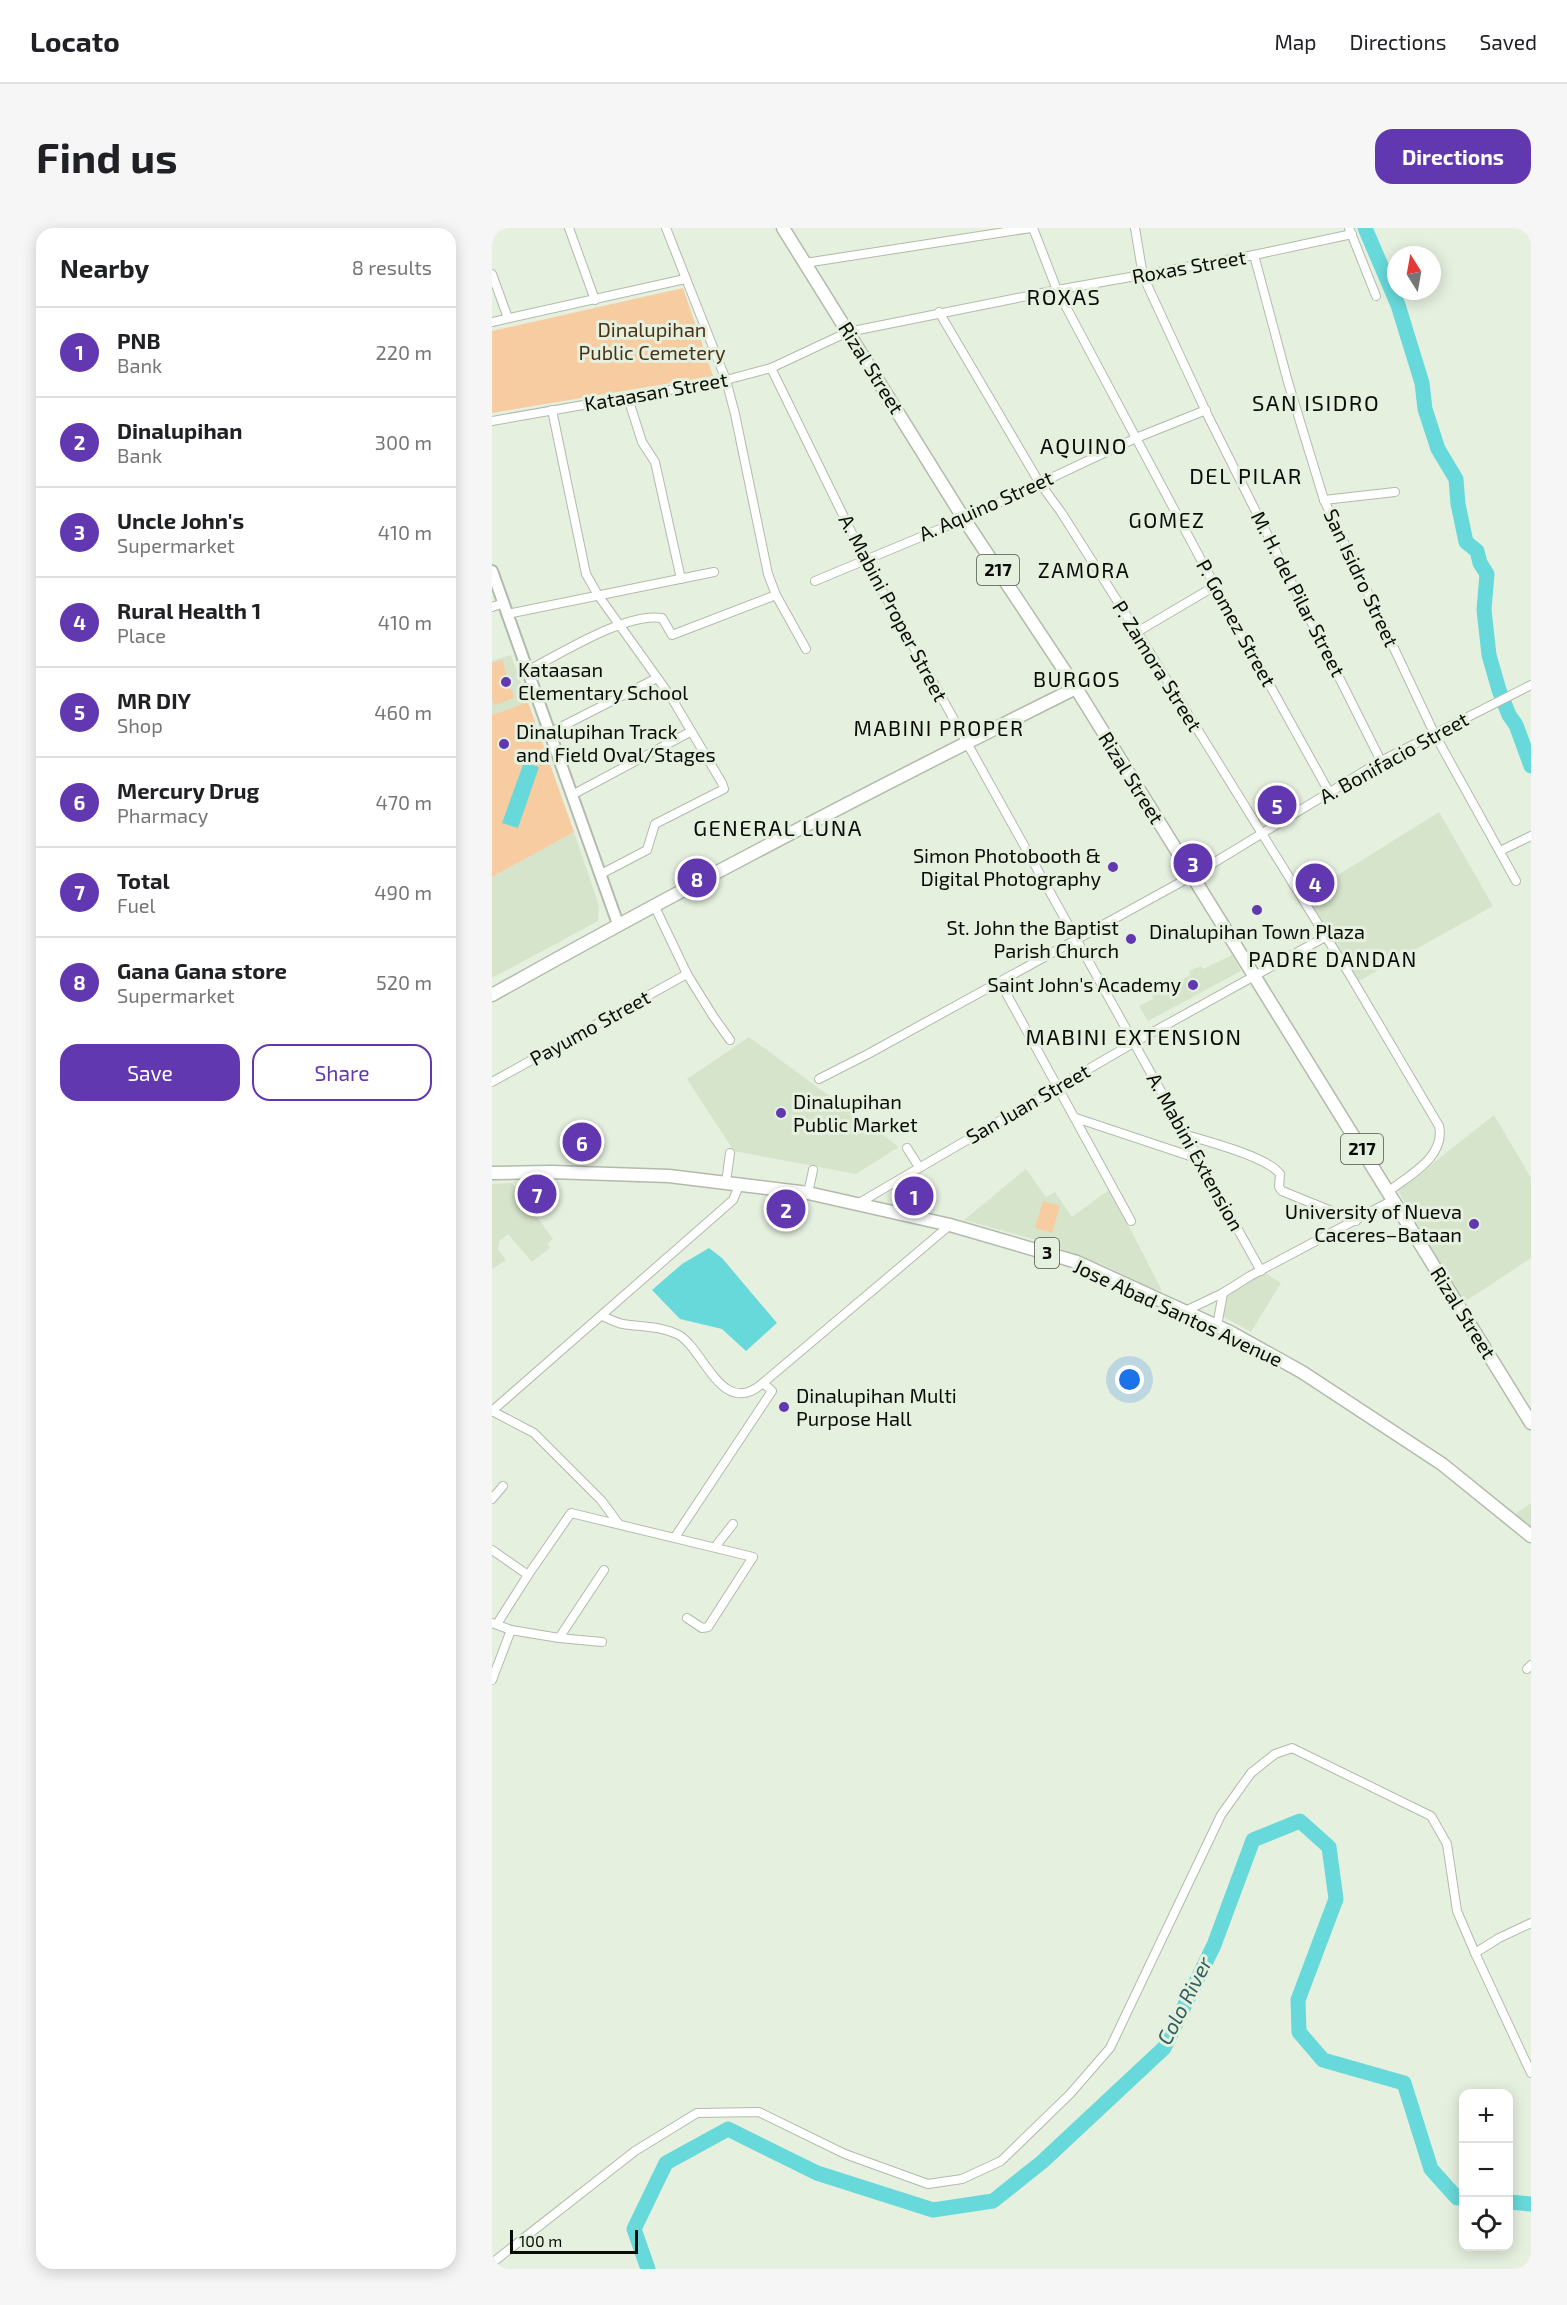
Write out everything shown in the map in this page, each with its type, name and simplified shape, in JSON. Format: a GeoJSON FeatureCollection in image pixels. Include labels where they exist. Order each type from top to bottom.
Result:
{"type":"FeatureCollection","features":[{"type":"Feature","properties":{"kind":"main road","name":"Rizal Street"},"geometry":{"type":"LineString","coordinates":[[783,228],[964,519],[1076,688],[1531,1423]]}},
{"type":"Feature","properties":{"kind":"main road"},"geometry":{"type":"LineString","coordinates":[[492,571],[618,924]]}},
{"type":"Feature","properties":{"kind":"main road"},"geometry":{"type":"LineString","coordinates":[[492,995],[654,905],[966,742],[1076,688]]}},
{"type":"Feature","properties":{"kind":"main road","name":"Jose Abad Santos Avenue"},"geometry":{"type":"LineString","coordinates":[[492,1173],[612,1173],[740,1183],[808,1193],[950,1225],[1077,1263],[1217,1326],[1302,1372],[1442,1464],[1531,1536]]}},
{"type":"Feature","properties":{"kind":"street"},"geometry":{"type":"LineString","coordinates":[[569,228],[595,300]]}},
{"type":"Feature","properties":{"kind":"street"},"geometry":{"type":"LineString","coordinates":[[666,228],[726,380],[768,574],[776,595],[806,649]]}},
{"type":"Feature","properties":{"kind":"street"},"geometry":{"type":"LineString","coordinates":[[805,263],[1032,228]]}},
{"type":"Feature","properties":{"kind":"street","name":"P. Gomez Street"},"geometry":{"type":"LineString","coordinates":[[1032,228],[1057,290],[1215,586],[1329,792]]}},
{"type":"Feature","properties":{"kind":"street","name":"M. H. del Pilar Street"},"geometry":{"type":"LineString","coordinates":[[1135,228],[1143,276],[1206,410],[1381,761]]}},
{"type":"Feature","properties":{"kind":"street"},"geometry":{"type":"LineString","coordinates":[[1350,231],[1376,296]]}},
{"type":"Feature","properties":{"kind":"street","name":"Roxas Street"},"geometry":{"type":"LineString","coordinates":[[848,332],[939,312],[1254,255],[1350,231]]}},
{"type":"Feature","properties":{"kind":"street","name":"San Isidro Street"},"geometry":{"type":"LineString","coordinates":[[1254,255],[1288,382],[1324,500],[1434,733],[1516,881]]}},
{"type":"Feature","properties":{"kind":"street"},"geometry":{"type":"LineString","coordinates":[[492,274],[508,318]]}},
{"type":"Feature","properties":{"kind":"street"},"geometry":{"type":"LineString","coordinates":[[492,322],[685,279]]}},
{"type":"Feature","properties":{"kind":"street","name":"P. Zamora Street"},"geometry":{"type":"LineString","coordinates":[[939,312],[1039,483],[1061,512],[1137,632],[1439,1126],[1440,1141],[1432,1157],[1391,1196],[1356,1221],[1185,1311]]}},
{"type":"Feature","properties":{"kind":"street","name":"Kataasan Street"},"geometry":{"type":"LineString","coordinates":[[492,421],[726,380],[771,368],[848,332]]}},
{"type":"Feature","properties":{"kind":"street","name":"A. Mabini Proper Street"},"geometry":{"type":"LineString","coordinates":[[771,368],[864,558],[1075,939]]}},
{"type":"Feature","properties":{"kind":"street"},"geometry":{"type":"LineString","coordinates":[[628,398],[642,442],[655,462],[681,579]]}},
{"type":"Feature","properties":{"kind":"street"},"geometry":{"type":"LineString","coordinates":[[552,410],[586,574],[598,596],[657,678],[724,789],[655,824],[647,850],[601,874]]}},
{"type":"Feature","properties":{"kind":"street","name":"A. Aquino Street"},"geometry":{"type":"LineString","coordinates":[[815,581],[864,558],[964,519],[1136,438],[1206,410]]}},
{"type":"Feature","properties":{"kind":"street"},"geometry":{"type":"LineString","coordinates":[[1324,500],[1395,492]]}},
{"type":"Feature","properties":{"kind":"street"},"geometry":{"type":"LineString","coordinates":[[492,607],[505,608],[598,596],[714,572]]}},
{"type":"Feature","properties":{"kind":"street"},"geometry":{"type":"LineString","coordinates":[[1137,632],[1215,586]]}},
{"type":"Feature","properties":{"kind":"street"},"geometry":{"type":"LineString","coordinates":[[527,671],[619,624],[648,617],[662,618],[672,635],[776,595]]}},
{"type":"Feature","properties":{"kind":"street"},"geometry":{"type":"LineString","coordinates":[[549,733],[657,678]]}},
{"type":"Feature","properties":{"kind":"street","name":"A. Bonifacio Street"},"geometry":{"type":"LineString","coordinates":[[819,1078],[1192,876],[1381,761],[1531,685]]}},
{"type":"Feature","properties":{"kind":"street"},"geometry":{"type":"LineString","coordinates":[[572,795],[690,732]]}},
{"type":"Feature","properties":{"kind":"street"},"geometry":{"type":"LineString","coordinates":[[1500,851],[1531,836]]}},
{"type":"Feature","properties":{"kind":"street"},"geometry":{"type":"LineString","coordinates":[[654,905],[687,974],[730,1040]]}},
{"type":"Feature","properties":{"kind":"street","name":"San Juan Street"},"geometry":{"type":"LineString","coordinates":[[859,1203],[1135,1042],[1325,937]]}},
{"type":"Feature","properties":{"kind":"street","name":"A. Mabini Extension"},"geometry":{"type":"LineString","coordinates":[[1075,939],[1135,1042],[1261,1271]]}},
{"type":"Feature","properties":{"kind":"street","name":"Payumo Street"},"geometry":{"type":"LineString","coordinates":[[492,1082],[687,974]]}},
{"type":"Feature","properties":{"kind":"street"},"geometry":{"type":"LineString","coordinates":[[1000,982],[1131,1221]]}},
{"type":"Feature","properties":{"kind":"street"},"geometry":{"type":"LineString","coordinates":[[1076,1118],[1199,1159]]}},
{"type":"Feature","properties":{"kind":"street"},"geometry":{"type":"LineString","coordinates":[[1186,1135],[1242,1152],[1273,1167],[1280,1174],[1279,1187],[1282,1191],[1356,1221]]}},
{"type":"Feature","properties":{"kind":"street"},"geometry":{"type":"LineString","coordinates":[[908,1148],[919,1167]]}},
{"type":"Feature","properties":{"kind":"street"},"geometry":{"type":"LineString","coordinates":[[726,1182],[730,1153]]}},
{"type":"Feature","properties":{"kind":"street"},"geometry":{"type":"LineString","coordinates":[[808,1193],[813,1170]]}},
{"type":"Feature","properties":{"kind":"street"},"geometry":{"type":"LineString","coordinates":[[618,1523],[601,1500],[534,1433],[492,1411],[733,1200],[740,1183]]}},
{"type":"Feature","properties":{"kind":"street"},"geometry":{"type":"LineString","coordinates":[[602,1316],[620,1324],[668,1330],[682,1337],[721,1384],[735,1393],[749,1393],[950,1225]]}},
{"type":"Feature","properties":{"kind":"street"},"geometry":{"type":"LineString","coordinates":[[1217,1326],[1223,1293]]}},
{"type":"Feature","properties":{"kind":"street"},"geometry":{"type":"LineString","coordinates":[[675,1537],[772,1391],[763,1383]]}},
{"type":"Feature","properties":{"kind":"street"},"geometry":{"type":"LineString","coordinates":[[492,1499],[503,1486]]}},
{"type":"Feature","properties":{"kind":"street"},"geometry":{"type":"LineString","coordinates":[[602,1642],[558,1638],[511,1630],[495,1624],[572,1513],[753,1557],[708,1627],[702,1628],[687,1618]]}},
{"type":"Feature","properties":{"kind":"street"},"geometry":{"type":"LineString","coordinates":[[715,1547],[733,1524]]}},
{"type":"Feature","properties":{"kind":"street"},"geometry":{"type":"LineString","coordinates":[[492,1550],[528,1575]]}},
{"type":"Feature","properties":{"kind":"street"},"geometry":{"type":"LineString","coordinates":[[558,1638],[604,1570]]}},
{"type":"Feature","properties":{"kind":"street"},"geometry":{"type":"LineString","coordinates":[[492,1680],[511,1630]]}},
{"type":"Feature","properties":{"kind":"street"},"geometry":{"type":"LineString","coordinates":[[492,2263],[635,2151],[697,2113],[759,2112],[845,2154],[928,2184],[962,2179],[1001,2161],[1070,2094],[1110,2048],[1221,1815],[1251,1773],[1275,1754],[1292,1748],[1431,1816],[1447,1844],[1457,1911],[1531,2073]]}},
{"type":"Feature","properties":{"kind":"street"},"geometry":{"type":"LineString","coordinates":[[1475,1953],[1499,1938],[1531,1923]]}},
{"type":"Feature","properties":{"kind":"shaded area","name":"Kataasan Elementary School"},"geometry":{"type":"Polygon","coordinates":[[[511,655],[528,702],[492,715],[492,661],[511,655]]]}},
{"type":"Feature","properties":{"kind":"shaded area"},"geometry":{"type":"Polygon","coordinates":[[[1439,812],[1493,906],[1357,982],[1306,895],[1439,812]]]}},
{"type":"Feature","properties":{"kind":"shaded area"},"geometry":{"type":"Polygon","coordinates":[[[574,832],[599,906],[598,921],[492,978],[492,877],[574,832]]]}},
{"type":"Feature","properties":{"kind":"shaded area","name":"Saint John's Academy"},"geometry":{"type":"Polygon","coordinates":[[[1232,955],[1241,971],[1148,1021],[1139,1006],[1190,975],[1189,971],[1201,966],[1203,969],[1232,955]]]}},
{"type":"Feature","properties":{"kind":"shaded area","name":"Dinalupihan Public Market"},"geometry":{"type":"Polygon","coordinates":[[[749,1037],[899,1147],[856,1174],[734,1151],[687,1079],[749,1037]]]}},
{"type":"Feature","properties":{"kind":"shaded area","name":"University of Nueva Caceres–Bataan"},"geometry":{"type":"Polygon","coordinates":[[[1494,1115],[1531,1178],[1531,1258],[1463,1303],[1398,1191],[1494,1115]]]}},
{"type":"Feature","properties":{"kind":"shaded area"},"geometry":{"type":"Polygon","coordinates":[[[1026,1169],[1046,1197],[1055,1192],[1072,1217],[1110,1189],[1162,1291],[1043,1242],[964,1220],[1026,1169]]]}},
{"type":"Feature","properties":{"kind":"shaded area"},"geometry":{"type":"Polygon","coordinates":[[[512,1183],[553,1239],[547,1244],[550,1248],[532,1262],[508,1234],[500,1240],[498,1249],[506,1260],[492,1269],[492,1184],[512,1183]]]}},
{"type":"Feature","properties":{"kind":"shaded area"},"geometry":{"type":"Polygon","coordinates":[[[1264,1272],[1281,1283],[1251,1332],[1219,1314],[1228,1293],[1264,1272]]]}},
{"type":"Feature","properties":{"kind":"shaded area"},"geometry":{"type":"Polygon","coordinates":[[[1531,1503],[1531,1530],[1514,1515],[1531,1503]]]}},
{"type":"Feature","properties":{"kind":"green space","name":"Dinalupihan Public Cemetery"},"geometry":{"type":"Polygon","coordinates":[[[683,288],[713,376],[492,413],[492,331],[683,288]]]}},
{"type":"Feature","properties":{"kind":"green space"},"geometry":{"type":"Polygon","coordinates":[[[502,660],[514,698],[494,705],[492,663],[502,660]]]}},
{"type":"Feature","properties":{"kind":"green space"},"geometry":{"type":"Polygon","coordinates":[[[528,702],[574,832],[492,877],[492,715],[528,702]]]}},
{"type":"Feature","properties":{"kind":"green space"},"geometry":{"type":"Polygon","coordinates":[[[1043,1201],[1060,1206],[1052,1233],[1035,1228],[1043,1201]]]}},
{"type":"Feature","properties":{"kind":"water"},"geometry":{"type":"Polygon","coordinates":[[[524,762],[539,767],[518,828],[502,823],[524,762]]]}},
{"type":"Feature","properties":{"kind":"water"},"geometry":{"type":"Polygon","coordinates":[[[709,1248],[722,1258],[777,1323],[746,1351],[722,1329],[680,1319],[652,1290],[682,1264],[709,1248]]]}},
{"type":"Feature","properties":{"kind":"waterway"},"geometry":{"type":"LineString","coordinates":[[1365,228],[1398,305],[1422,383],[1425,409],[1438,449],[1456,479],[1458,504],[1466,542],[1477,551],[1480,563],[1487,574],[1484,610],[1489,655],[1499,690],[1509,715],[1516,725],[1531,766]]}},
{"type":"Feature","properties":{"kind":"waterway","name":"Colo River"},"geometry":{"type":"LineString","coordinates":[[648,2269],[634,2229],[666,2163],[728,2129],[817,2173],[933,2210],[993,2201],[1042,2162],[1164,2048],[1214,1945],[1253,1840],[1300,1821],[1329,1847],[1336,1899],[1298,2000],[1299,2032],[1323,2060],[1404,2083],[1431,2169],[1459,2198]]}},
{"type":"Feature","properties":{"kind":"waterway","name":"Colo River"},"geometry":{"type":"LineString","coordinates":[[1513,2202],[1531,2204]]}},
{"type":"Feature","properties":{"kind":"place","name":"Kataasan Elementary School"},"geometry":{"type":"Point","coordinates":[506,682]}},
{"type":"Feature","properties":{"kind":"place","name":"Dinalupihan Track and Field Oval/Stages"},"geometry":{"type":"Point","coordinates":[504,744]}},
{"type":"Feature","properties":{"kind":"place","name":"MR DIY"},"geometry":{"type":"Point","coordinates":[1277,805]}},
{"type":"Feature","properties":{"kind":"place","name":"Uncle John's"},"geometry":{"type":"Point","coordinates":[1193,863]}},
{"type":"Feature","properties":{"kind":"place","name":"Simon Photobooth & Digital Photography"},"geometry":{"type":"Point","coordinates":[1113,867]}},
{"type":"Feature","properties":{"kind":"place","name":"Gana Gana store"},"geometry":{"type":"Point","coordinates":[697,878]}},
{"type":"Feature","properties":{"kind":"place","name":"Rural Health 1"},"geometry":{"type":"Point","coordinates":[1315,883]}},
{"type":"Feature","properties":{"kind":"place","name":"Dinalupihan Town Plaza"},"geometry":{"type":"Point","coordinates":[1257,910]}},
{"type":"Feature","properties":{"kind":"place","name":"St. John the Baptist Parish Church"},"geometry":{"type":"Point","coordinates":[1131,939]}},
{"type":"Feature","properties":{"kind":"place","name":"Saint John's Academy"},"geometry":{"type":"Point","coordinates":[1193,985]}},
{"type":"Feature","properties":{"kind":"place","name":"Dinalupihan Public Market"},"geometry":{"type":"Point","coordinates":[781,1113]}},
{"type":"Feature","properties":{"kind":"place","name":"Mercury Drug"},"geometry":{"type":"Point","coordinates":[582,1142]}},
{"type":"Feature","properties":{"kind":"place","name":"Total"},"geometry":{"type":"Point","coordinates":[537,1194]}},
{"type":"Feature","properties":{"kind":"place","name":"PNB"},"geometry":{"type":"Point","coordinates":[914,1196]}},
{"type":"Feature","properties":{"kind":"place","name":"Dinalupihan"},"geometry":{"type":"Point","coordinates":[786,1209]}},
{"type":"Feature","properties":{"kind":"place","name":"University of Nueva Caceres–Bataan"},"geometry":{"type":"Point","coordinates":[1474,1224]}},
{"type":"Feature","properties":{"kind":"place","name":"Dinalupihan Multi Purpose Hall"},"geometry":{"type":"Point","coordinates":[784,1407]}},
{"type":"Feature","properties":{"kind":"district","name":"ROXAS"},"geometry":{"type":"Point","coordinates":[1064,297]}},
{"type":"Feature","properties":{"kind":"district","name":"SAN ISIDRO"},"geometry":{"type":"Point","coordinates":[1316,403]}},
{"type":"Feature","properties":{"kind":"district","name":"AQUINO"},"geometry":{"type":"Point","coordinates":[1084,446]}},
{"type":"Feature","properties":{"kind":"district","name":"DEL PILAR"},"geometry":{"type":"Point","coordinates":[1246,476]}},
{"type":"Feature","properties":{"kind":"district","name":"GOMEZ"},"geometry":{"type":"Point","coordinates":[1167,521]}},
{"type":"Feature","properties":{"kind":"district","name":"ZAMORA"},"geometry":{"type":"Point","coordinates":[1084,571]}},
{"type":"Feature","properties":{"kind":"district","name":"BURGOS"},"geometry":{"type":"Point","coordinates":[1077,680]}},
{"type":"Feature","properties":{"kind":"district","name":"MABINI PROPER"},"geometry":{"type":"Point","coordinates":[939,729]}},
{"type":"Feature","properties":{"kind":"district","name":"GENERAL LUNA"},"geometry":{"type":"Point","coordinates":[778,828]}},
{"type":"Feature","properties":{"kind":"district","name":"PADRE DANDAN"},"geometry":{"type":"Point","coordinates":[1333,960]}},
{"type":"Feature","properties":{"kind":"district","name":"MABINI EXTENSION"},"geometry":{"type":"Point","coordinates":[1134,1037]}}]}
